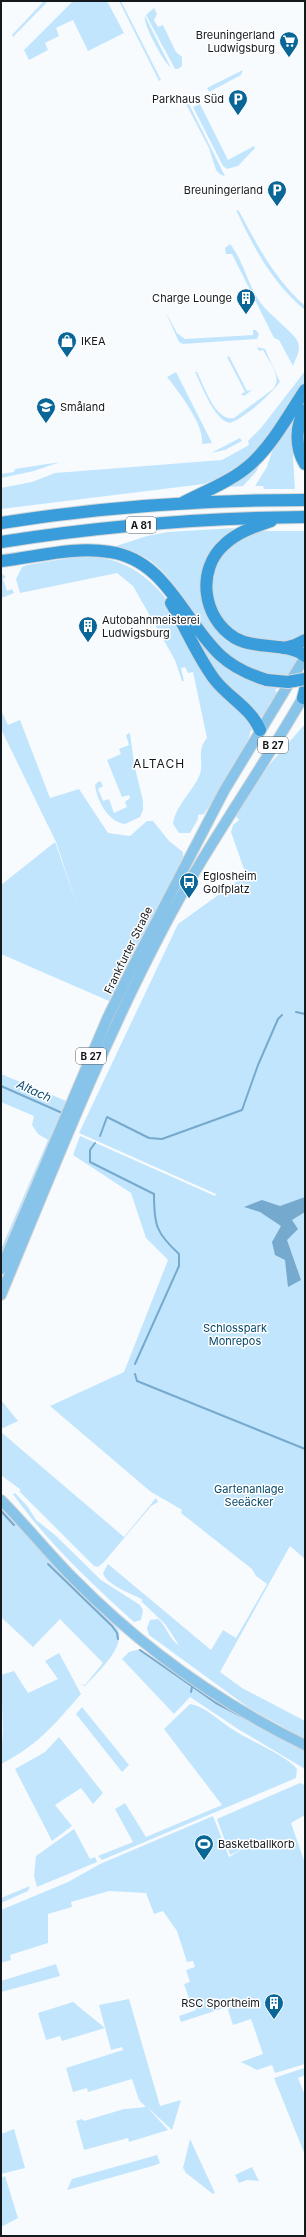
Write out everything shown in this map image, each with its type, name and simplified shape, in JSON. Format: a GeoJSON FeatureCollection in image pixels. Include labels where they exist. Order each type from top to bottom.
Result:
{"type":"FeatureCollection","features":[{"type":"Feature","properties":{"kind":"highway"},"geometry":{"type":"LineString","coordinates":[[180,504],[224,482],[253,462],[269,443],[305,390]]}},
{"type":"Feature","properties":{"kind":"highway"},"geometry":{"type":"LineString","coordinates":[[305,410],[300,420],[298,437],[300,452],[305,464]]}},
{"type":"Feature","properties":{"kind":"highway","name":"A 81"},"geometry":{"type":"LineString","coordinates":[[1,523],[93,511],[180,504],[305,500]]}},
{"type":"Feature","properties":{"kind":"highway"},"geometry":{"type":"LineString","coordinates":[[283,517],[244,531],[224,544],[215,554],[209,567],[206,581],[210,609],[218,623],[229,634],[243,642],[282,648],[295,651],[305,656]]}},
{"type":"Feature","properties":{"kind":"highway","name":"A 81"},"geometry":{"type":"LineString","coordinates":[[1,542],[88,530],[181,521],[305,517]]}},
{"type":"Feature","properties":{"kind":"highway"},"geometry":{"type":"LineString","coordinates":[[1,561],[94,550],[118,554],[143,563],[160,577],[209,643],[220,655],[246,674],[268,680],[288,682],[305,679]]}},
{"type":"Feature","properties":{"kind":"highway"},"geometry":{"type":"LineString","coordinates":[[135,561],[159,586],[169,600],[198,653],[216,681],[254,716],[260,730]]}},
{"type":"Feature","properties":{"kind":"highway"},"geometry":{"type":"LineString","coordinates":[[282,648],[295,645],[305,640]]}},
{"type":"Feature","properties":{"kind":"main road","name":"Frankfurter Straße"},"geometry":{"type":"LineString","coordinates":[[1,1269],[98,1040],[130,972],[224,791],[305,656]]}},
{"type":"Feature","properties":{"kind":"main road","name":"Frankfurter Straße"},"geometry":{"type":"LineString","coordinates":[[1,1295],[87,1090],[138,977],[212,841],[304,694]]}},
{"type":"Feature","properties":{"kind":"main road"},"geometry":{"type":"LineString","coordinates":[[1,1500],[73,1579],[147,1645],[175,1667],[251,1717],[305,1745]]}},
{"type":"Feature","properties":{"kind":"green space"},"geometry":{"type":"Polygon","coordinates":[[[44,1],[48,1],[13,37],[12,35],[44,1]]]}},
{"type":"Feature","properties":{"kind":"green space"},"geometry":{"type":"Polygon","coordinates":[[[73,1],[107,1],[124,33],[88,51],[73,20],[56,28],[59,36],[45,43],[48,50],[29,60],[24,50],[73,1]]]}},
{"type":"Feature","properties":{"kind":"green space"},"geometry":{"type":"Polygon","coordinates":[[[119,1],[121,1],[161,80],[159,81],[119,1]]]}},
{"type":"Feature","properties":{"kind":"green space"},"geometry":{"type":"Polygon","coordinates":[[[154,8],[157,14],[154,20],[158,27],[163,25],[176,52],[182,57],[182,66],[178,69],[175,69],[146,15],[154,8]]]}},
{"type":"Feature","properties":{"kind":"green space"},"geometry":{"type":"Polygon","coordinates":[[[145,16],[171,68],[154,43],[145,20],[145,16]]]}},
{"type":"Feature","properties":{"kind":"green space"},"geometry":{"type":"Polygon","coordinates":[[[243,70],[241,75],[209,92],[207,88],[243,70]]]}},
{"type":"Feature","properties":{"kind":"green space"},"geometry":{"type":"Polygon","coordinates":[[[186,104],[189,104],[225,176],[221,175],[216,170],[209,148],[186,104]]]}},
{"type":"Feature","properties":{"kind":"green space"},"geometry":{"type":"Polygon","coordinates":[[[200,104],[228,160],[254,146],[255,148],[238,166],[227,169],[223,166],[193,107],[200,104]]]}},
{"type":"Feature","properties":{"kind":"green space"},"geometry":{"type":"Polygon","coordinates":[[[236,210],[239,211],[260,250],[276,274],[294,296],[305,306],[305,310],[293,300],[273,277],[257,251],[236,210]]]}},
{"type":"Feature","properties":{"kind":"green space"},"geometry":{"type":"Polygon","coordinates":[[[230,244],[238,257],[258,299],[298,342],[299,351],[293,366],[279,340],[274,338],[232,254],[226,254],[225,248],[230,244]]]}},
{"type":"Feature","properties":{"kind":"green space"},"geometry":{"type":"Polygon","coordinates":[[[165,311],[177,333],[185,339],[253,335],[253,330],[256,330],[259,334],[257,339],[183,344],[179,342],[165,311]]]}},
{"type":"Feature","properties":{"kind":"green space"},"geometry":{"type":"Polygon","coordinates":[[[257,347],[265,349],[280,382],[270,393],[257,405],[243,416],[230,423],[224,421],[209,402],[195,372],[197,372],[216,409],[227,418],[234,418],[273,389],[276,385],[276,375],[271,364],[263,350],[259,351],[257,347]]]}},
{"type":"Feature","properties":{"kind":"green space"},"geometry":{"type":"Polygon","coordinates":[[[229,356],[247,391],[252,390],[244,396],[241,394],[245,392],[227,357],[229,356]]]}},
{"type":"Feature","properties":{"kind":"green space"},"geometry":{"type":"Polygon","coordinates":[[[305,371],[305,385],[266,440],[248,460],[226,475],[204,484],[1,509],[1,488],[32,482],[55,473],[222,460],[249,445],[248,441],[261,428],[305,371]]]}},
{"type":"Feature","properties":{"kind":"green space"},"geometry":{"type":"Polygon","coordinates":[[[176,372],[212,443],[202,444],[202,436],[195,418],[184,399],[167,377],[176,372]]]}},
{"type":"Feature","properties":{"kind":"green space"},"geometry":{"type":"Polygon","coordinates":[[[298,410],[293,457],[295,489],[264,489],[263,486],[255,486],[267,467],[275,442],[298,410]]]}},
{"type":"Feature","properties":{"kind":"green space"},"geometry":{"type":"Polygon","coordinates":[[[240,438],[242,441],[225,450],[211,453],[240,438]]]}},
{"type":"Feature","properties":{"kind":"green space"},"geometry":{"type":"Polygon","coordinates":[[[264,456],[256,472],[243,486],[228,487],[246,475],[264,456]]]}},
{"type":"Feature","properties":{"kind":"green space"},"geometry":{"type":"Polygon","coordinates":[[[60,462],[34,471],[1,478],[1,474],[14,472],[15,469],[60,462]]]}},
{"type":"Feature","properties":{"kind":"green space"},"geometry":{"type":"Polygon","coordinates":[[[234,528],[210,555],[215,625],[297,658],[289,675],[265,673],[245,665],[228,654],[201,623],[176,587],[156,565],[140,555],[116,546],[147,536],[168,532],[234,528]]]}},
{"type":"Feature","properties":{"kind":"green space"},"geometry":{"type":"Polygon","coordinates":[[[305,531],[305,635],[291,643],[263,642],[234,632],[219,616],[210,592],[215,563],[230,545],[256,532],[305,531]]]}},
{"type":"Feature","properties":{"kind":"green space"},"geometry":{"type":"Polygon","coordinates":[[[81,556],[105,558],[116,561],[136,571],[155,586],[163,595],[252,727],[248,740],[215,798],[204,814],[198,815],[198,819],[190,833],[179,833],[173,824],[181,804],[200,774],[201,752],[207,738],[193,672],[188,673],[185,667],[181,668],[184,681],[182,681],[175,660],[133,586],[117,573],[20,593],[16,579],[22,567],[81,556]]]}},
{"type":"Feature","properties":{"kind":"green space"},"geometry":{"type":"Polygon","coordinates":[[[1,573],[6,577],[3,579],[7,591],[12,589],[14,593],[1,598],[1,573]]]}},
{"type":"Feature","properties":{"kind":"green space"},"geometry":{"type":"Polygon","coordinates":[[[190,625],[206,649],[226,668],[250,681],[263,686],[277,688],[275,691],[279,693],[269,704],[268,710],[265,713],[260,717],[212,669],[190,625]]]}},
{"type":"Feature","properties":{"kind":"green space"},"geometry":{"type":"Polygon","coordinates":[[[1,710],[8,725],[20,720],[50,798],[79,789],[108,833],[130,836],[147,821],[153,821],[169,841],[183,852],[183,857],[109,1001],[1,954],[1,885],[55,842],[78,908],[56,842],[1,729],[1,710]]]}},
{"type":"Feature","properties":{"kind":"green space"},"geometry":{"type":"Polygon","coordinates":[[[305,724],[305,1559],[290,1546],[220,1672],[242,1688],[305,1721],[305,1739],[249,1708],[149,1635],[147,1628],[150,1620],[158,1619],[164,1625],[173,1640],[179,1645],[165,1624],[141,1601],[143,1600],[114,1585],[105,1577],[103,1573],[108,1564],[211,1650],[223,1630],[236,1638],[267,1584],[256,1576],[252,1569],[181,1513],[182,1510],[151,1492],[50,1406],[124,1372],[168,1260],[146,1238],[131,1193],[73,1155],[80,1136],[215,1196],[216,1194],[79,1133],[178,924],[246,875],[231,832],[233,825],[239,820],[235,815],[269,765],[305,724]]]}},
{"type":"Feature","properties":{"kind":"green space"},"geometry":{"type":"Polygon","coordinates":[[[130,733],[134,764],[143,801],[143,810],[140,817],[125,824],[113,819],[104,809],[98,797],[95,785],[99,781],[101,782],[103,786],[98,789],[103,801],[109,799],[114,813],[127,807],[125,802],[130,798],[129,795],[122,797],[107,760],[121,754],[119,749],[129,745],[126,735],[130,733]]]}},
{"type":"Feature","properties":{"kind":"green space"},"geometry":{"type":"Polygon","coordinates":[[[1,1074],[71,1103],[1,1269],[1,1249],[48,1140],[38,1134],[32,1125],[34,1116],[1,1102],[1,1074]]]}},
{"type":"Feature","properties":{"kind":"green space"},"geometry":{"type":"Polygon","coordinates":[[[1,1400],[18,1421],[1,1429],[1,1400]]]}},
{"type":"Feature","properties":{"kind":"green space"},"geometry":{"type":"Polygon","coordinates":[[[1,1432],[124,1537],[156,1498],[158,1502],[151,1506],[104,1562],[98,1567],[94,1566],[19,1491],[21,1490],[1,1475],[1,1432]]]}},
{"type":"Feature","properties":{"kind":"green space"},"geometry":{"type":"Polygon","coordinates":[[[15,1493],[28,1507],[36,1520],[55,1535],[101,1580],[140,1605],[143,1610],[141,1620],[134,1622],[70,1561],[26,1512],[13,1494],[15,1493]]]}},
{"type":"Feature","properties":{"kind":"green space"},"geometry":{"type":"Polygon","coordinates":[[[1,1507],[62,1575],[118,1629],[118,1644],[114,1652],[103,1667],[85,1686],[79,1684],[85,1685],[103,1663],[60,1619],[33,1647],[1,1617],[1,1507]]]}},
{"type":"Feature","properties":{"kind":"green space"},"geometry":{"type":"Polygon","coordinates":[[[140,1649],[215,1700],[305,1748],[305,1769],[238,1729],[190,1697],[174,1714],[122,1659],[129,1652],[140,1649]]]}},
{"type":"Feature","properties":{"kind":"green space"},"geometry":{"type":"Polygon","coordinates":[[[59,1653],[81,1694],[45,1734],[14,1757],[1,1764],[3,1730],[1,1675],[14,1671],[28,1693],[58,1679],[45,1661],[59,1653]]]}},
{"type":"Feature","properties":{"kind":"green space"},"geometry":{"type":"Polygon","coordinates":[[[190,1704],[196,1705],[227,1726],[284,1758],[297,1769],[296,1778],[102,1860],[98,1856],[133,1842],[115,1809],[125,1803],[146,1837],[222,1805],[164,1729],[190,1704]]]}},
{"type":"Feature","properties":{"kind":"green space"},"geometry":{"type":"Polygon","coordinates":[[[82,1707],[129,1765],[122,1772],[76,1714],[82,1707]]]}},
{"type":"Feature","properties":{"kind":"green space"},"geometry":{"type":"Polygon","coordinates":[[[59,1737],[103,1793],[93,1804],[81,1788],[55,1805],[72,1826],[52,1841],[15,1769],[45,1752],[59,1737]]]}},
{"type":"Feature","properties":{"kind":"green space"},"geometry":{"type":"Polygon","coordinates":[[[300,1783],[305,1785],[305,1815],[291,1823],[305,1863],[305,2064],[275,2073],[272,2065],[257,2070],[241,2062],[263,2054],[251,2019],[233,2025],[227,2007],[181,2022],[179,2016],[196,2010],[195,2004],[191,2004],[184,1984],[190,1982],[186,1970],[195,1967],[193,1961],[187,1962],[177,1931],[163,1911],[154,1914],[146,1893],[109,1891],[71,1902],[72,1907],[48,1914],[48,1943],[10,1955],[11,1960],[1,1963],[1,1910],[68,1882],[100,1864],[213,1816],[229,1857],[246,1847],[230,1855],[217,1819],[300,1783]]]}},
{"type":"Feature","properties":{"kind":"green space"},"geometry":{"type":"Polygon","coordinates":[[[74,1829],[90,1859],[95,1857],[97,1862],[37,1887],[34,1876],[36,1856],[74,1829]]]}},
{"type":"Feature","properties":{"kind":"green space"},"geometry":{"type":"Polygon","coordinates":[[[30,1886],[28,1891],[1,1903],[1,1898],[30,1886]]]}},
{"type":"Feature","properties":{"kind":"green space"},"geometry":{"type":"Polygon","coordinates":[[[56,1964],[60,1976],[1,1992],[1,1981],[56,1964]]]}},
{"type":"Feature","properties":{"kind":"green space"},"geometry":{"type":"Polygon","coordinates":[[[129,1999],[160,2106],[181,2100],[172,2130],[147,2107],[168,2130],[129,2142],[128,2138],[84,2150],[76,2121],[82,2119],[84,2121],[124,2109],[146,2107],[139,2100],[132,2079],[88,2092],[87,2088],[73,2092],[66,2068],[123,2050],[122,2047],[111,2050],[99,2005],[129,1999]]]}},
{"type":"Feature","properties":{"kind":"green space"},"geometry":{"type":"Polygon","coordinates":[[[73,2002],[105,2028],[62,2041],[60,2036],[46,2040],[38,2013],[73,2002]]]}},
{"type":"Feature","properties":{"kind":"green space"},"geometry":{"type":"Polygon","coordinates":[[[304,2068],[305,2075],[298,2078],[305,2095],[305,2155],[274,2078],[304,2068]]]}},
{"type":"Feature","properties":{"kind":"green space"},"geometry":{"type":"Polygon","coordinates":[[[14,2129],[25,2168],[1,2174],[1,2134],[14,2129]]]}},
{"type":"Feature","properties":{"kind":"green space"},"geometry":{"type":"Polygon","coordinates":[[[190,2139],[215,2193],[213,2194],[186,2173],[183,2168],[190,2139]]]}},
{"type":"Feature","properties":{"kind":"green space"},"geometry":{"type":"Polygon","coordinates":[[[157,2155],[160,2163],[156,2165],[67,2190],[72,2179],[157,2155]]]}},
{"type":"Feature","properties":{"kind":"green space"},"geometry":{"type":"Polygon","coordinates":[[[252,2167],[259,2181],[247,2180],[239,2183],[235,2175],[252,2167]]]}},
{"type":"Feature","properties":{"kind":"green space"},"geometry":{"type":"Polygon","coordinates":[[[5,2176],[18,2218],[1,2227],[1,2178],[5,2176]]]}},
{"type":"Feature","properties":{"kind":"shaded area"},"geometry":{"type":"Polygon","coordinates":[[[305,1197],[305,1212],[292,1220],[298,1229],[287,1240],[301,1280],[288,1287],[285,1260],[275,1255],[272,1242],[281,1226],[260,1212],[244,1207],[262,1200],[280,1206],[305,1197]]]}},
{"type":"Feature","properties":{"kind":"waterway"},"geometry":{"type":"LineString","coordinates":[[296,1012],[305,1014]]}},
{"type":"Feature","properties":{"kind":"waterway"},"geometry":{"type":"LineString","coordinates":[[100,1136],[107,1117],[149,1138],[162,1139],[242,1110],[258,1065],[278,1019],[282,1015]]}},
{"type":"Feature","properties":{"kind":"waterway","name":"Altach"},"geometry":{"type":"LineString","coordinates":[[1,1086],[60,1112]]}},
{"type":"Feature","properties":{"kind":"waterway"},"geometry":{"type":"LineString","coordinates":[[95,1143],[90,1150],[90,1162],[154,1194],[155,1214],[158,1228],[165,1240],[179,1254],[179,1266],[135,1364]]}},
{"type":"Feature","properties":{"kind":"waterway"},"geometry":{"type":"LineString","coordinates":[[135,1374],[137,1381],[305,1449]]}},
{"type":"Feature","properties":{"kind":"waterway"},"geometry":{"type":"LineString","coordinates":[[1,1511],[14,1525]]}},
{"type":"Feature","properties":{"kind":"waterway"},"geometry":{"type":"LineString","coordinates":[[48,1564],[112,1626],[117,1633],[118,1639]]}},
{"type":"Feature","properties":{"kind":"waterway"},"geometry":{"type":"LineString","coordinates":[[140,1650],[216,1703],[258,1725]]}},
{"type":"Feature","properties":{"kind":"waterway"},"geometry":{"type":"LineString","coordinates":[[191,1692],[192,1687]]}},
{"type":"Feature","properties":{"kind":"place","name":"Breuningerland Ludwigsburg"},"geometry":{"type":"Point","coordinates":[289,58]}},
{"type":"Feature","properties":{"kind":"place","name":"Parkhaus Süd"},"geometry":{"type":"Point","coordinates":[238,116]}},
{"type":"Feature","properties":{"kind":"place","name":"Breuningerland"},"geometry":{"type":"Point","coordinates":[277,207]}},
{"type":"Feature","properties":{"kind":"place","name":"Charge Lounge"},"geometry":{"type":"Point","coordinates":[246,315]}},
{"type":"Feature","properties":{"kind":"place","name":"IKEA"},"geometry":{"type":"Point","coordinates":[67,358]}},
{"type":"Feature","properties":{"kind":"place","name":"Småland"},"geometry":{"type":"Point","coordinates":[46,424]}},
{"type":"Feature","properties":{"kind":"place","name":"Autobahnmeisterei Ludwigsburg"},"geometry":{"type":"Point","coordinates":[88,643]}},
{"type":"Feature","properties":{"kind":"place","name":"Eglosheim Golfplatz"},"geometry":{"type":"Point","coordinates":[189,899]}},
{"type":"Feature","properties":{"kind":"place","name":"Basketballkorb"},"geometry":{"type":"Point","coordinates":[204,1861]}},
{"type":"Feature","properties":{"kind":"place","name":"RSC Sportheim"},"geometry":{"type":"Point","coordinates":[274,2020]}},
{"type":"Feature","properties":{"kind":"district","name":"ALTACH"},"geometry":{"type":"Point","coordinates":[159,764]}},
{"type":"Feature","properties":{"kind":"park label","name":"Schlosspark Monrepos"},"geometry":{"type":"Point","coordinates":[235,1334]}},
{"type":"Feature","properties":{"kind":"park label","name":"Gartenanlage Seeäcker"},"geometry":{"type":"Point","coordinates":[249,1495]}}]}
